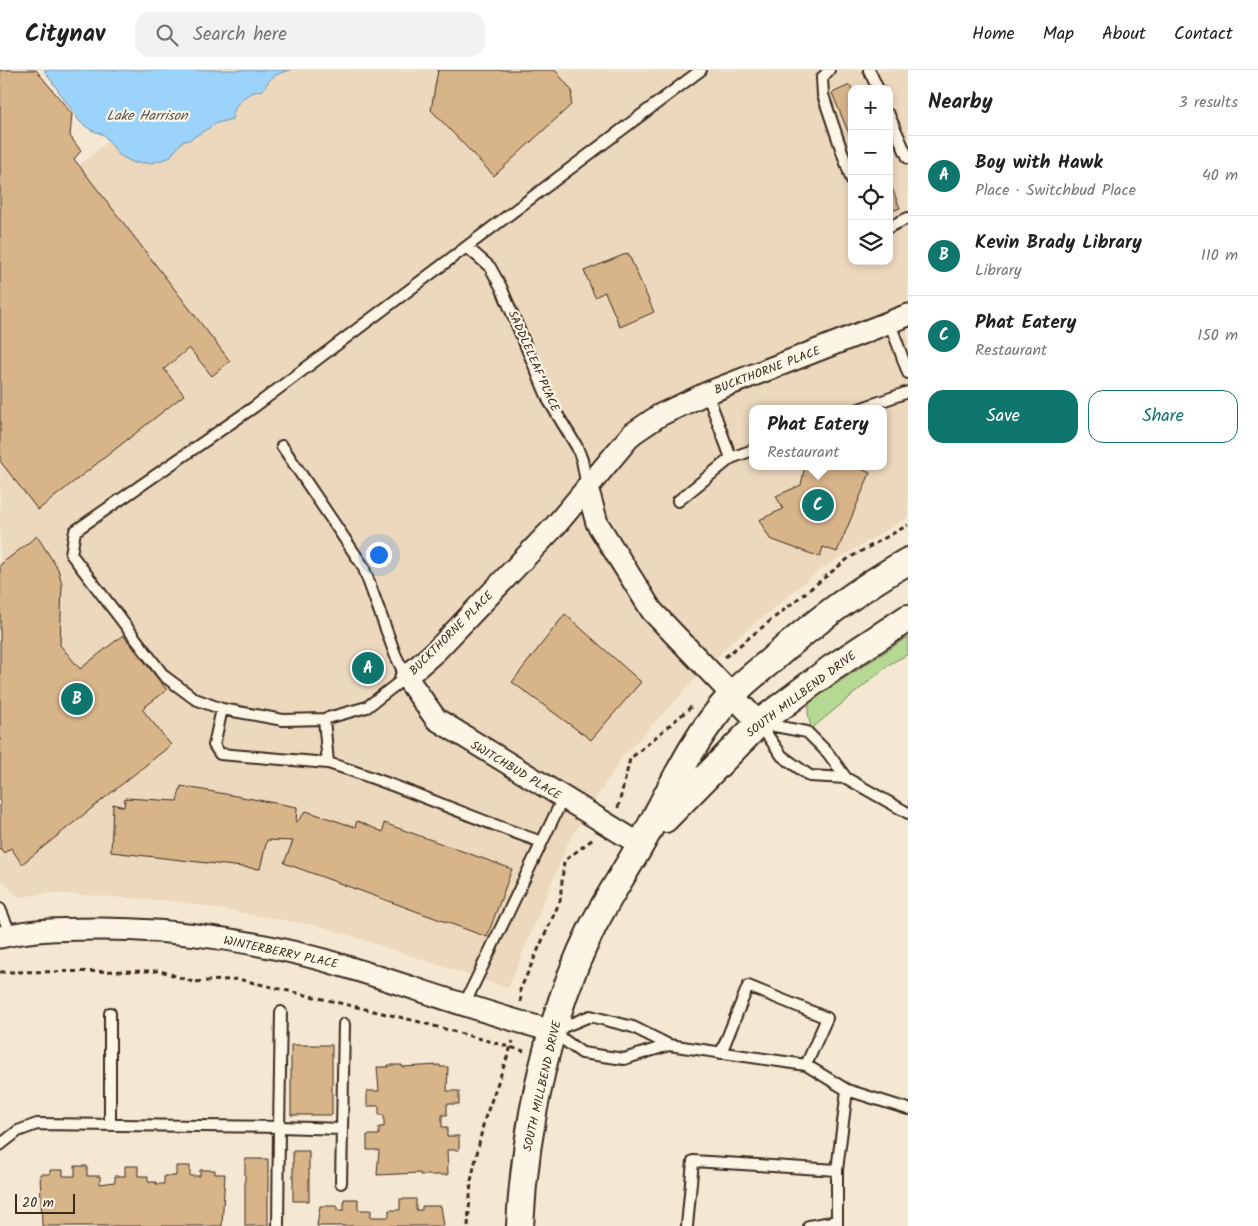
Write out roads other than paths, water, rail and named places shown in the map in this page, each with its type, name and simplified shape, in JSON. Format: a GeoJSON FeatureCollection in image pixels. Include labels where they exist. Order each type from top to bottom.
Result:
{"type":"FeatureCollection","features":[{"type":"Feature","properties":{"kind":"street","name":"BUCKTHORNE PLACE"},"geometry":{"type":"LineString","coordinates":[[406,677],[437,650],[543,539],[632,434],[660,415],[707,393],[899,319]]}},
{"type":"Feature","properties":{"kind":"street","name":"SADDLELEAF PLACE"},"geometry":{"type":"LineString","coordinates":[[587,487],[597,523],[652,611],[759,723]]}},
{"type":"Feature","properties":{"kind":"street","name":"SOUTH MILLBEND DRIVE"},"geometry":{"type":"LineString","coordinates":[[520,1226],[527,1151],[552,1031],[572,974],[615,886],[641,845],[700,734],[732,694],[808,628],[873,581],[908,561]]}},
{"type":"Feature","properties":{"kind":"street","name":"SOUTH MILLBEND DRIVE"},"geometry":{"type":"LineString","coordinates":[[641,845],[724,756],[759,723],[832,668],[908,618]]}},
{"type":"Feature","properties":{"kind":"street","name":"SWITCHBUD PLACE"},"geometry":{"type":"LineString","coordinates":[[406,677],[436,719],[641,845]]}},
{"type":"Feature","properties":{"kind":"street","name":"WINTERBERRY PLACE"},"geometry":{"type":"LineString","coordinates":[[5,936],[71,929],[132,929],[198,934],[293,953],[346,966],[464,1005],[552,1031]]}},
{"type":"Feature","properties":{"kind":"lane","name":"BUCKTHORNE PLACE"},"geometry":{"type":"LineString","coordinates":[[406,677],[367,707],[324,719],[283,720],[222,709],[195,699],[164,676],[71,554],[75,531],[254,407],[468,248],[701,70]]}},
{"type":"Feature","properties":{"kind":"lane"},"geometry":{"type":"LineString","coordinates":[[829,70],[822,78],[823,95],[850,175]]}},
{"type":"Feature","properties":{"kind":"lane"},"geometry":{"type":"LineString","coordinates":[[869,70],[876,85]]}},
{"type":"Feature","properties":{"kind":"lane"},"geometry":{"type":"LineString","coordinates":[[893,124],[908,158]]}},
{"type":"Feature","properties":{"kind":"lane"},"geometry":{"type":"LineString","coordinates":[[893,224],[908,218]]}},
{"type":"Feature","properties":{"kind":"lane","name":"SADDLELEAF PLACE"},"geometry":{"type":"LineString","coordinates":[[468,248],[490,267],[501,287],[549,401],[577,447],[582,460],[587,487]]}},
{"type":"Feature","properties":{"kind":"lane"},"geometry":{"type":"LineString","coordinates":[[899,319],[908,373]]}},
{"type":"Feature","properties":{"kind":"lane"},"geometry":{"type":"LineString","coordinates":[[871,405],[908,392]]}},
{"type":"Feature","properties":{"kind":"lane"},"geometry":{"type":"LineString","coordinates":[[707,393],[731,458]]}},
{"type":"Feature","properties":{"kind":"lane"},"geometry":{"type":"LineString","coordinates":[[282,446],[363,566],[395,654],[406,677]]}},
{"type":"Feature","properties":{"kind":"lane"},"geometry":{"type":"LineString","coordinates":[[678,501],[731,458],[749,451]]}},
{"type":"Feature","properties":{"kind":"lane"},"geometry":{"type":"LineString","coordinates":[[222,709],[214,745],[220,754],[328,764],[370,776],[483,822],[542,842]]}},
{"type":"Feature","properties":{"kind":"lane"},"geometry":{"type":"LineString","coordinates":[[324,719],[328,764]]}},
{"type":"Feature","properties":{"kind":"lane"},"geometry":{"type":"LineString","coordinates":[[759,723],[782,756],[810,776],[846,778]]}},
{"type":"Feature","properties":{"kind":"lane"},"geometry":{"type":"LineString","coordinates":[[759,723],[807,732],[828,753],[846,778],[908,813]]}},
{"type":"Feature","properties":{"kind":"lane"},"geometry":{"type":"LineString","coordinates":[[464,1005],[563,798]]}},
{"type":"Feature","properties":{"kind":"lane"},"geometry":{"type":"LineString","coordinates":[[0,908],[5,936]]}},
{"type":"Feature","properties":{"kind":"lane"},"geometry":{"type":"LineString","coordinates":[[721,1053],[748,986],[827,1018],[806,1065]]}},
{"type":"Feature","properties":{"kind":"lane"},"geometry":{"type":"LineString","coordinates":[[278,1226],[281,1012]]}},
{"type":"Feature","properties":{"kind":"lane"},"geometry":{"type":"LineString","coordinates":[[110,1013],[110,1124]]}},
{"type":"Feature","properties":{"kind":"lane"},"geometry":{"type":"LineString","coordinates":[[552,1031],[590,1016],[632,1026],[669,1045],[806,1065],[847,1090],[908,1109]]}},
{"type":"Feature","properties":{"kind":"lane"},"geometry":{"type":"LineString","coordinates":[[341,1183],[344,1024]]}},
{"type":"Feature","properties":{"kind":"lane"},"geometry":{"type":"LineString","coordinates":[[552,1031],[582,1052],[624,1059],[669,1045]]}},
{"type":"Feature","properties":{"kind":"lane"},"geometry":{"type":"LineString","coordinates":[[809,1226],[837,1223],[837,1170],[847,1090]]}},
{"type":"Feature","properties":{"kind":"lane"},"geometry":{"type":"LineString","coordinates":[[0,1145],[18,1131],[37,1124],[342,1129]]}},
{"type":"Feature","properties":{"kind":"lane"},"geometry":{"type":"LineString","coordinates":[[687,1226],[692,1161],[837,1170]]}},
{"type":"Feature","properties":{"kind":"water","name":"Lake Harrison"},"geometry":{"type":"Polygon","coordinates":[[[44,70],[291,70],[275,76],[268,81],[263,90],[251,93],[242,99],[233,113],[232,119],[217,123],[189,140],[182,142],[169,158],[151,163],[134,163],[119,155],[104,135],[91,130],[80,122],[44,70]]]}},
{"type":"Feature","properties":{"kind":"place","name":"Phat Eatery"},"geometry":{"type":"Point","coordinates":[818,505]}},
{"type":"Feature","properties":{"kind":"place","name":"Boy with Hawk"},"geometry":{"type":"Point","coordinates":[368,668]}},
{"type":"Feature","properties":{"kind":"place","name":"Kevin Brady Library"},"geometry":{"type":"Point","coordinates":[77,699]}}]}
